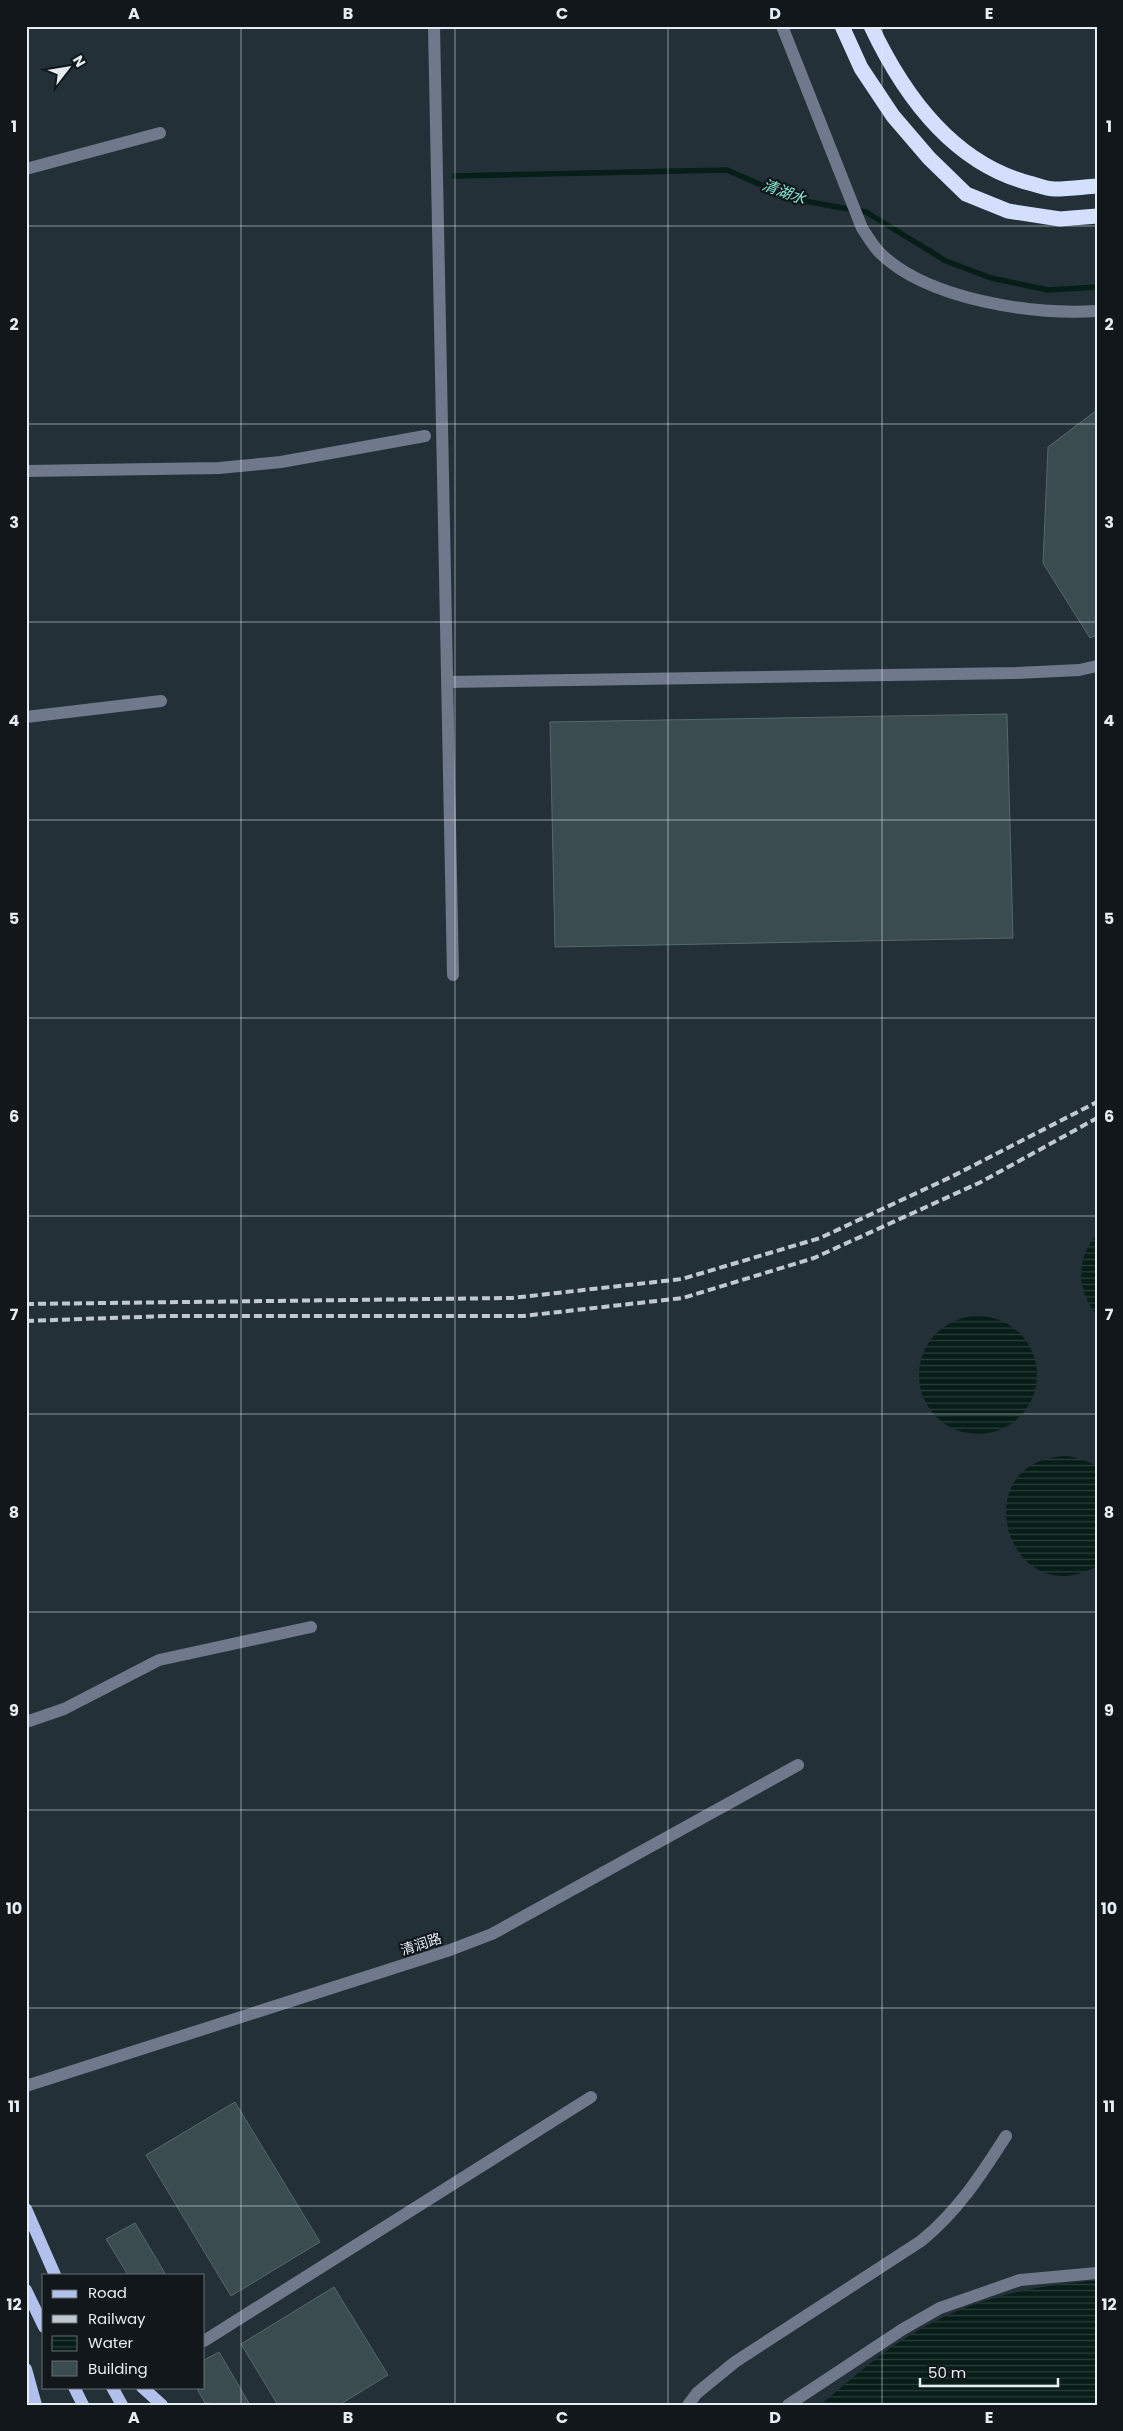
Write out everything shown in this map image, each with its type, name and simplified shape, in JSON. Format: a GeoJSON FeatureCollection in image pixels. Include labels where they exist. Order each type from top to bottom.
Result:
{"type":"FeatureCollection","features":[{"type":"Feature","properties":{"kind":"highway"},"geometry":{"type":"LineString","coordinates":[[842,26],[861,68],[893,116],[929,158],[966,194],[1016,212],[1060,219],[1097,216]]}},
{"type":"Feature","properties":{"kind":"highway"},"geometry":{"type":"LineString","coordinates":[[871,26],[884,54],[938,128],[977,161],[1012,178],[1053,189],[1097,186]]}},
{"type":"Feature","properties":{"kind":"main road"},"geometry":{"type":"LineString","coordinates":[[26,2209],[55,2274]]}},
{"type":"Feature","properties":{"kind":"main road"},"geometry":{"type":"LineString","coordinates":[[26,2290],[42,2323]]}},
{"type":"Feature","properties":{"kind":"main road"},"geometry":{"type":"LineString","coordinates":[[26,2370],[36,2405]]}},
{"type":"Feature","properties":{"kind":"main road"},"geometry":{"type":"LineString","coordinates":[[74,2388],[83,2405]]}},
{"type":"Feature","properties":{"kind":"main road"},"geometry":{"type":"LineString","coordinates":[[113,2388],[122,2405]]}},
{"type":"Feature","properties":{"kind":"main road"},"geometry":{"type":"LineString","coordinates":[[143,2388],[162,2405]]}},
{"type":"Feature","properties":{"kind":"street"},"geometry":{"type":"LineString","coordinates":[[434,26],[453,975]]}},
{"type":"Feature","properties":{"kind":"street"},"geometry":{"type":"LineString","coordinates":[[782,26],[862,228],[881,254],[906,272],[960,295],[1040,311],[1097,311]]}},
{"type":"Feature","properties":{"kind":"street"},"geometry":{"type":"LineString","coordinates":[[26,169],[160,133]]}},
{"type":"Feature","properties":{"kind":"street"},"geometry":{"type":"LineString","coordinates":[[26,471],[219,468],[281,462],[425,436]]}},
{"type":"Feature","properties":{"kind":"street"},"geometry":{"type":"LineString","coordinates":[[447,682],[1016,674],[1079,670],[1097,666]]}},
{"type":"Feature","properties":{"kind":"street"},"geometry":{"type":"LineString","coordinates":[[26,717],[161,701]]}},
{"type":"Feature","properties":{"kind":"street"},"geometry":{"type":"LineString","coordinates":[[26,1722],[64,1708],[159,1660],[312,1627]]}},
{"type":"Feature","properties":{"kind":"street","name":"清润路"},"geometry":{"type":"LineString","coordinates":[[26,2086],[450,1950],[492,1934],[798,1765]]}},
{"type":"Feature","properties":{"kind":"street"},"geometry":{"type":"LineString","coordinates":[[205,2340],[590,2097]]}},
{"type":"Feature","properties":{"kind":"street"},"geometry":{"type":"LineString","coordinates":[[688,2405],[697,2393],[735,2362],[921,2241],[943,2223],[970,2190],[1006,2136]]}},
{"type":"Feature","properties":{"kind":"street"},"geometry":{"type":"LineString","coordinates":[[788,2405],[903,2329],[940,2308],[1020,2280],[1097,2273]]}},
{"type":"Feature","properties":{"kind":"water"},"geometry":{"type":"Polygon","coordinates":[[[1097,1234],[1097,1315],[1085,1296],[1081,1274],[1085,1253],[1097,1234]]]}},
{"type":"Feature","properties":{"kind":"water"},"geometry":{"type":"Polygon","coordinates":[[[978,1316],[1001,1320],[1020,1333],[1033,1352],[1037,1375],[1033,1398],[1020,1417],[1001,1430],[978,1434],[955,1430],[936,1417],[923,1398],[919,1375],[923,1352],[936,1333],[955,1320],[978,1316]]]}},
{"type":"Feature","properties":{"kind":"water"},"geometry":{"type":"Polygon","coordinates":[[[1068,1456],[1097,1466],[1097,1566],[1066,1576],[1039,1571],[1020,1554],[1009,1531],[1006,1505],[1015,1481],[1035,1463],[1068,1456]]]}},
{"type":"Feature","properties":{"kind":"water"},"geometry":{"type":"Polygon","coordinates":[[[1097,2281],[1097,2404],[820,2405],[885,2352],[918,2330],[941,2318],[1012,2293],[1097,2281]]]}},
{"type":"Feature","properties":{"kind":"building"},"geometry":{"type":"Polygon","coordinates":[[[1097,410],[1097,635],[1090,638],[1043,563],[1048,447],[1097,410]]]}},
{"type":"Feature","properties":{"kind":"building"},"geometry":{"type":"Polygon","coordinates":[[[1007,714],[1013,938],[555,947],[550,722],[1007,714]]]}},
{"type":"Feature","properties":{"kind":"building"},"geometry":{"type":"Polygon","coordinates":[[[235,2102],[320,2242],[231,2296],[146,2155],[235,2102]]]}},
{"type":"Feature","properties":{"kind":"building"},"geometry":{"type":"Polygon","coordinates":[[[135,2223],[165,2274],[127,2274],[106,2239],[135,2223]]]}},
{"type":"Feature","properties":{"kind":"building"},"geometry":{"type":"Polygon","coordinates":[[[334,2287],[388,2375],[339,2405],[278,2405],[241,2344],[334,2287]]]}},
{"type":"Feature","properties":{"kind":"building"},"geometry":{"type":"Polygon","coordinates":[[[219,2352],[250,2405],[205,2403],[197,2388],[205,2388],[205,2359],[219,2352]]]}},
{"type":"Feature","properties":{"kind":"waterway","name":"清湖水"},"geometry":{"type":"LineString","coordinates":[[455,176],[727,170],[793,199],[866,212],[946,261],[991,278],[1048,290],[1097,287]]}},
{"type":"Feature","properties":{"kind":"railway"},"geometry":{"type":"LineString","coordinates":[[26,1304],[512,1298],[682,1279],[820,1238],[951,1177],[1097,1102]]}},
{"type":"Feature","properties":{"kind":"railway"},"geometry":{"type":"LineString","coordinates":[[26,1321],[167,1316],[523,1316],[683,1298],[814,1258],[981,1182],[1097,1118]]}}]}
